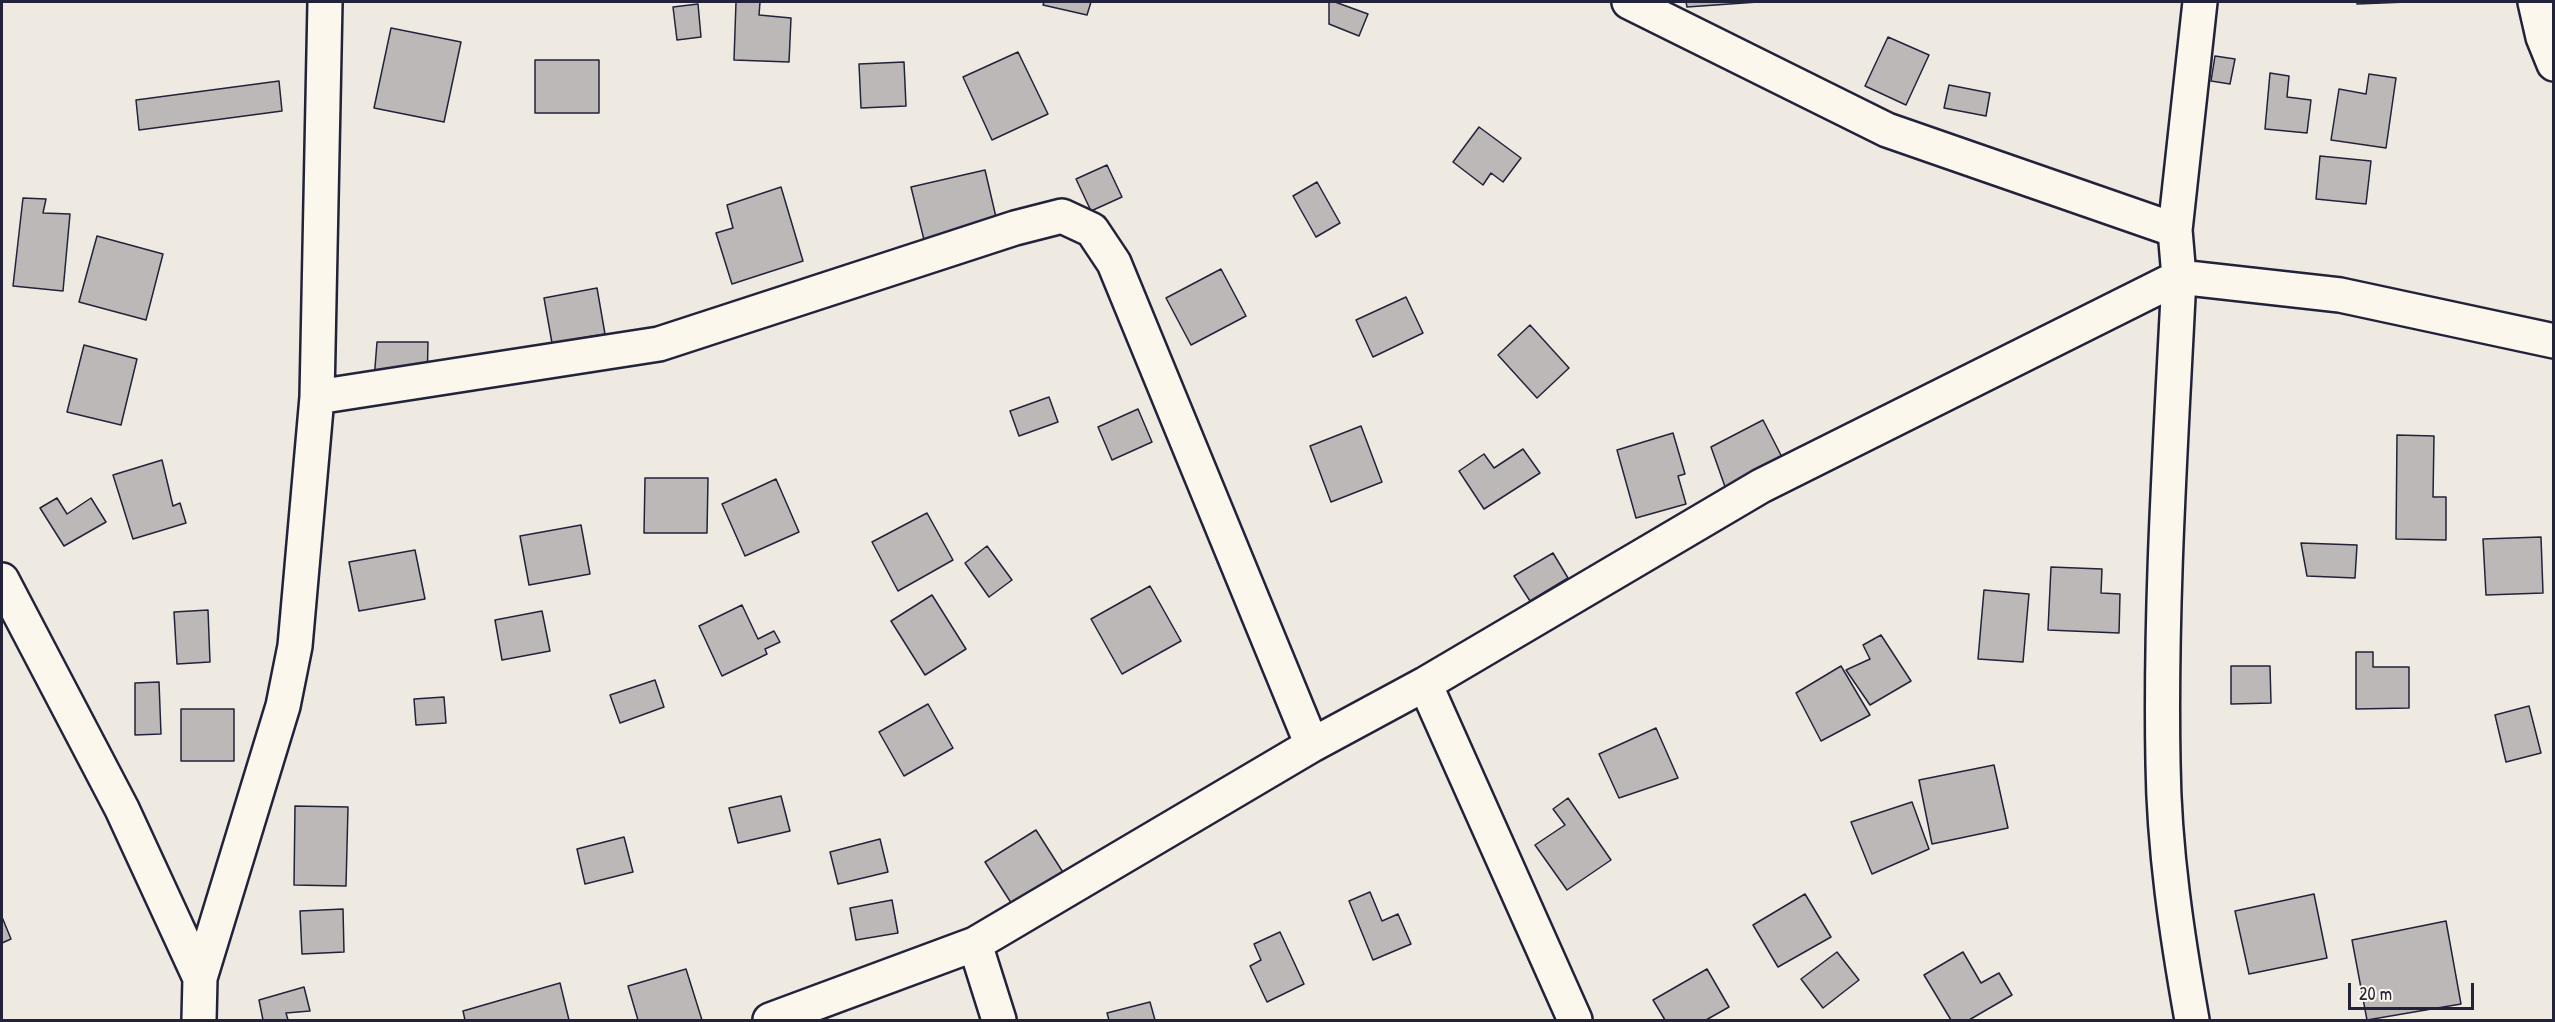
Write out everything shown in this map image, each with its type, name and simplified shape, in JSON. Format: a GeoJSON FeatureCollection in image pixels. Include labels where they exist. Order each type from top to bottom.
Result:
{"type":"FeatureCollection","features":[{"type":"Feature","properties":{"kind":"street"},"geometry":{"type":"LineString","coordinates":[[199,1020],[200,978],[283,706],[295,646],[317,397],[325,2]]}},
{"type":"Feature","properties":{"kind":"street"},"geometry":{"type":"LineString","coordinates":[[1629,2],[1887,130],[2175,230]]}},
{"type":"Feature","properties":{"kind":"street"},"geometry":{"type":"LineString","coordinates":[[2192,1020],[2174,916],[2163,765],[2164,592],[2179,277],[2175,230],[2200,2]]}},
{"type":"Feature","properties":{"kind":"street"},"geometry":{"type":"LineString","coordinates":[[2535,2],[2543,37],[2553,64]]}},
{"type":"Feature","properties":{"kind":"street"},"geometry":{"type":"LineString","coordinates":[[317,397],[659,344],[1015,228],[1062,216],[1092,230],[1114,263],[1312,745]]}},
{"type":"Feature","properties":{"kind":"street"},"geometry":{"type":"LineString","coordinates":[[770,1020],[975,944],[1312,745],[1425,684],[1761,486],[2179,277],[2340,295],[2553,341]]}},
{"type":"Feature","properties":{"kind":"street"},"geometry":{"type":"LineString","coordinates":[[2,580],[122,809],[200,978]]}},
{"type":"Feature","properties":{"kind":"street"},"geometry":{"type":"LineString","coordinates":[[1425,684],[1575,1020]]}},
{"type":"Feature","properties":{"kind":"street"},"geometry":{"type":"LineString","coordinates":[[975,944],[999,1020]]}},
{"type":"Feature","properties":{"kind":"building"},"geometry":{"type":"Polygon","coordinates":[[[736,2],[760,2],[759,15],[791,18],[789,62],[734,60],[736,2]]]}},
{"type":"Feature","properties":{"kind":"building"},"geometry":{"type":"Polygon","coordinates":[[[1044,2],[1091,2],[1087,15],[1043,5],[1044,2]]]}},
{"type":"Feature","properties":{"kind":"building"},"geometry":{"type":"Polygon","coordinates":[[[1329,2],[1368,14],[1359,36],[1329,24],[1329,2]]]}},
{"type":"Feature","properties":{"kind":"building"},"geometry":{"type":"Polygon","coordinates":[[[1686,2],[1758,2],[1687,7],[1686,2]]]}},
{"type":"Feature","properties":{"kind":"building"},"geometry":{"type":"Polygon","coordinates":[[[2357,2],[2407,2],[2357,4],[2357,2]]]}},
{"type":"Feature","properties":{"kind":"building"},"geometry":{"type":"Polygon","coordinates":[[[698,4],[701,37],[677,40],[673,7],[698,4]]]}},
{"type":"Feature","properties":{"kind":"building"},"geometry":{"type":"Polygon","coordinates":[[[391,28],[461,42],[444,122],[374,108],[391,28]]]}},
{"type":"Feature","properties":{"kind":"building"},"geometry":{"type":"Polygon","coordinates":[[[1888,37],[1929,55],[1906,105],[1865,86],[1888,37]]]}},
{"type":"Feature","properties":{"kind":"building"},"geometry":{"type":"Polygon","coordinates":[[[1018,52],[1048,114],[992,140],[963,77],[1018,52]]]}},
{"type":"Feature","properties":{"kind":"building"},"geometry":{"type":"Polygon","coordinates":[[[2215,56],[2235,59],[2230,84],[2211,81],[2215,56]]]}},
{"type":"Feature","properties":{"kind":"building"},"geometry":{"type":"Polygon","coordinates":[[[535,60],[599,60],[599,113],[535,113],[535,60]]]}},
{"type":"Feature","properties":{"kind":"building"},"geometry":{"type":"Polygon","coordinates":[[[904,62],[906,106],[861,108],[859,64],[904,62]]]}},
{"type":"Feature","properties":{"kind":"building"},"geometry":{"type":"Polygon","coordinates":[[[2270,73],[2289,76],[2287,97],[2311,100],[2307,133],[2265,129],[2270,73]]]}},
{"type":"Feature","properties":{"kind":"building"},"geometry":{"type":"Polygon","coordinates":[[[2369,74],[2396,78],[2386,148],[2331,140],[2339,89],[2366,94],[2369,74]]]}},
{"type":"Feature","properties":{"kind":"building"},"geometry":{"type":"Polygon","coordinates":[[[279,81],[282,111],[139,130],[136,100],[279,81]]]}},
{"type":"Feature","properties":{"kind":"building"},"geometry":{"type":"Polygon","coordinates":[[[1949,85],[1990,93],[1986,116],[1944,108],[1949,85]]]}},
{"type":"Feature","properties":{"kind":"building"},"geometry":{"type":"Polygon","coordinates":[[[1479,127],[1521,158],[1503,182],[1491,173],[1483,185],[1453,162],[1479,127]]]}},
{"type":"Feature","properties":{"kind":"building"},"geometry":{"type":"Polygon","coordinates":[[[2320,156],[2371,161],[2366,204],[2316,199],[2320,156]]]}},
{"type":"Feature","properties":{"kind":"building"},"geometry":{"type":"Polygon","coordinates":[[[1107,165],[1122,197],[1091,211],[1076,179],[1107,165]]]}},
{"type":"Feature","properties":{"kind":"building"},"geometry":{"type":"Polygon","coordinates":[[[985,170],[999,230],[926,248],[911,187],[985,170]]]}},
{"type":"Feature","properties":{"kind":"building"},"geometry":{"type":"Polygon","coordinates":[[[1317,182],[1340,223],[1316,237],[1293,196],[1317,182]]]}},
{"type":"Feature","properties":{"kind":"building"},"geometry":{"type":"Polygon","coordinates":[[[781,187],[803,261],[732,284],[716,233],[733,228],[727,205],[781,187]]]}},
{"type":"Feature","properties":{"kind":"building"},"geometry":{"type":"Polygon","coordinates":[[[23,198],[46,199],[43,213],[70,214],[63,291],[13,286],[23,198]]]}},
{"type":"Feature","properties":{"kind":"building"},"geometry":{"type":"Polygon","coordinates":[[[97,236],[163,254],[146,320],[79,302],[97,236]]]}},
{"type":"Feature","properties":{"kind":"building"},"geometry":{"type":"Polygon","coordinates":[[[1221,269],[1246,316],[1191,345],[1166,298],[1221,269]]]}},
{"type":"Feature","properties":{"kind":"building"},"geometry":{"type":"Polygon","coordinates":[[[597,288],[605,334],[552,343],[544,298],[597,288]]]}},
{"type":"Feature","properties":{"kind":"building"},"geometry":{"type":"Polygon","coordinates":[[[1406,297],[1423,333],[1373,357],[1356,320],[1406,297]]]}},
{"type":"Feature","properties":{"kind":"building"},"geometry":{"type":"Polygon","coordinates":[[[1530,325],[1569,368],[1537,398],[1498,355],[1530,325]]]}},
{"type":"Feature","properties":{"kind":"building"},"geometry":{"type":"Polygon","coordinates":[[[377,342],[428,342],[427,388],[373,393],[377,342]]]}},
{"type":"Feature","properties":{"kind":"building"},"geometry":{"type":"Polygon","coordinates":[[[84,345],[137,359],[121,425],[67,412],[84,345]]]}},
{"type":"Feature","properties":{"kind":"building"},"geometry":{"type":"Polygon","coordinates":[[[1049,397],[1058,422],[1019,436],[1010,411],[1049,397]]]}},
{"type":"Feature","properties":{"kind":"building"},"geometry":{"type":"Polygon","coordinates":[[[1138,409],[1152,442],[1112,460],[1098,427],[1138,409]]]}},
{"type":"Feature","properties":{"kind":"building"},"geometry":{"type":"Polygon","coordinates":[[[1763,420],[1785,463],[1729,498],[1711,447],[1763,420]]]}},
{"type":"Feature","properties":{"kind":"building"},"geometry":{"type":"Polygon","coordinates":[[[1361,426],[1382,482],[1331,502],[1310,446],[1361,426]]]}},
{"type":"Feature","properties":{"kind":"building"},"geometry":{"type":"Polygon","coordinates":[[[1673,433],[1685,474],[1678,476],[1686,504],[1636,518],[1617,450],[1673,433]]]}},
{"type":"Feature","properties":{"kind":"building"},"geometry":{"type":"Polygon","coordinates":[[[2397,435],[2434,436],[2433,497],[2446,497],[2446,540],[2396,539],[2397,435]]]}},
{"type":"Feature","properties":{"kind":"building"},"geometry":{"type":"Polygon","coordinates":[[[1523,449],[1540,473],[1484,509],[1459,471],[1484,454],[1494,468],[1523,449]]]}},
{"type":"Feature","properties":{"kind":"building"},"geometry":{"type":"Polygon","coordinates":[[[162,460],[173,506],[180,503],[186,523],[133,539],[113,475],[162,460]]]}},
{"type":"Feature","properties":{"kind":"building"},"geometry":{"type":"Polygon","coordinates":[[[645,478],[708,478],[707,533],[644,533],[645,478]]]}},
{"type":"Feature","properties":{"kind":"building"},"geometry":{"type":"Polygon","coordinates":[[[776,479],[799,532],[745,556],[722,504],[776,479]]]}},
{"type":"Feature","properties":{"kind":"building"},"geometry":{"type":"Polygon","coordinates":[[[57,498],[67,514],[91,498],[106,522],[64,546],[40,508],[57,498]]]}},
{"type":"Feature","properties":{"kind":"building"},"geometry":{"type":"Polygon","coordinates":[[[927,513],[953,560],[898,591],[872,542],[927,513]]]}},
{"type":"Feature","properties":{"kind":"building"},"geometry":{"type":"Polygon","coordinates":[[[581,525],[590,574],[529,585],[520,536],[581,525]]]}},
{"type":"Feature","properties":{"kind":"building"},"geometry":{"type":"Polygon","coordinates":[[[2541,537],[2543,593],[2486,595],[2483,539],[2541,537]]]}},
{"type":"Feature","properties":{"kind":"building"},"geometry":{"type":"Polygon","coordinates":[[[2301,543],[2357,545],[2355,578],[2307,576],[2301,543]]]}},
{"type":"Feature","properties":{"kind":"building"},"geometry":{"type":"Polygon","coordinates":[[[987,546],[1012,580],[989,597],[965,563],[987,546]]]}},
{"type":"Feature","properties":{"kind":"building"},"geometry":{"type":"Polygon","coordinates":[[[415,550],[425,599],[359,611],[349,562],[415,550]]]}},
{"type":"Feature","properties":{"kind":"building"},"geometry":{"type":"Polygon","coordinates":[[[1553,553],[1568,578],[1530,601],[1514,576],[1553,553]]]}},
{"type":"Feature","properties":{"kind":"building"},"geometry":{"type":"Polygon","coordinates":[[[2051,567],[2102,569],[2101,593],[2120,594],[2119,633],[2048,630],[2051,567]]]}},
{"type":"Feature","properties":{"kind":"building"},"geometry":{"type":"Polygon","coordinates":[[[1150,586],[1181,641],[1122,674],[1091,619],[1150,586]]]}},
{"type":"Feature","properties":{"kind":"building"},"geometry":{"type":"Polygon","coordinates":[[[1984,590],[2029,594],[2023,662],[1978,659],[1984,590]]]}},
{"type":"Feature","properties":{"kind":"building"},"geometry":{"type":"Polygon","coordinates":[[[932,595],[966,649],[925,675],[891,621],[932,595]]]}},
{"type":"Feature","properties":{"kind":"building"},"geometry":{"type":"Polygon","coordinates":[[[742,605],[758,639],[774,631],[780,642],[765,649],[767,654],[722,676],[699,626],[742,605]]]}},
{"type":"Feature","properties":{"kind":"building"},"geometry":{"type":"Polygon","coordinates":[[[208,610],[210,662],[177,664],[174,612],[208,610]]]}},
{"type":"Feature","properties":{"kind":"building"},"geometry":{"type":"Polygon","coordinates":[[[542,611],[550,651],[502,660],[495,620],[542,611]]]}},
{"type":"Feature","properties":{"kind":"building"},"geometry":{"type":"Polygon","coordinates":[[[1881,635],[1911,681],[1870,705],[1846,670],[1870,659],[1863,645],[1881,635]]]}},
{"type":"Feature","properties":{"kind":"building"},"geometry":{"type":"Polygon","coordinates":[[[2356,652],[2373,652],[2373,667],[2409,667],[2409,708],[2356,709],[2356,652]]]}},
{"type":"Feature","properties":{"kind":"building"},"geometry":{"type":"Polygon","coordinates":[[[1841,666],[1870,715],[1821,741],[1796,693],[1841,666]]]}},
{"type":"Feature","properties":{"kind":"building"},"geometry":{"type":"Polygon","coordinates":[[[2231,666],[2270,666],[2271,703],[2231,704],[2231,666]]]}},
{"type":"Feature","properties":{"kind":"building"},"geometry":{"type":"Polygon","coordinates":[[[655,680],[664,707],[620,723],[610,695],[655,680]]]}},
{"type":"Feature","properties":{"kind":"building"},"geometry":{"type":"Polygon","coordinates":[[[159,682],[161,734],[135,735],[135,683],[159,682]]]}},
{"type":"Feature","properties":{"kind":"building"},"geometry":{"type":"Polygon","coordinates":[[[444,697],[446,723],[416,725],[414,699],[444,697]]]}},
{"type":"Feature","properties":{"kind":"building"},"geometry":{"type":"Polygon","coordinates":[[[928,704],[953,748],[904,776],[879,732],[928,704]]]}},
{"type":"Feature","properties":{"kind":"building"},"geometry":{"type":"Polygon","coordinates":[[[2529,706],[2541,753],[2506,762],[2495,715],[2529,706]]]}},
{"type":"Feature","properties":{"kind":"building"},"geometry":{"type":"Polygon","coordinates":[[[181,709],[234,709],[234,761],[181,761],[181,709]]]}},
{"type":"Feature","properties":{"kind":"building"},"geometry":{"type":"Polygon","coordinates":[[[1656,728],[1678,778],[1619,798],[1599,754],[1656,728]]]}},
{"type":"Feature","properties":{"kind":"building"},"geometry":{"type":"Polygon","coordinates":[[[1994,765],[2008,828],[1932,844],[1919,780],[1994,765]]]}},
{"type":"Feature","properties":{"kind":"building"},"geometry":{"type":"Polygon","coordinates":[[[781,796],[790,831],[738,843],[729,808],[781,796]]]}},
{"type":"Feature","properties":{"kind":"building"},"geometry":{"type":"Polygon","coordinates":[[[1568,798],[1611,860],[1567,890],[1535,845],[1565,825],[1553,809],[1568,798]]]}},
{"type":"Feature","properties":{"kind":"building"},"geometry":{"type":"Polygon","coordinates":[[[1912,802],[1929,849],[1872,874],[1851,822],[1912,802]]]}},
{"type":"Feature","properties":{"kind":"building"},"geometry":{"type":"Polygon","coordinates":[[[295,806],[348,807],[346,886],[294,885],[295,806]]]}},
{"type":"Feature","properties":{"kind":"building"},"geometry":{"type":"Polygon","coordinates":[[[1036,830],[1066,877],[1015,909],[985,862],[1036,830]]]}},
{"type":"Feature","properties":{"kind":"building"},"geometry":{"type":"Polygon","coordinates":[[[624,837],[633,872],[585,884],[577,849],[624,837]]]}},
{"type":"Feature","properties":{"kind":"building"},"geometry":{"type":"Polygon","coordinates":[[[880,839],[888,872],[838,884],[830,852],[880,839]]]}},
{"type":"Feature","properties":{"kind":"building"},"geometry":{"type":"Polygon","coordinates":[[[1370,892],[1382,921],[1398,914],[1411,944],[1373,960],[1349,901],[1370,892]]]}},
{"type":"Feature","properties":{"kind":"building"},"geometry":{"type":"Polygon","coordinates":[[[1805,894],[1831,937],[1778,967],[1753,925],[1805,894]]]}},
{"type":"Feature","properties":{"kind":"building"},"geometry":{"type":"Polygon","coordinates":[[[2314,894],[2327,958],[2249,974],[2235,911],[2314,894]]]}},
{"type":"Feature","properties":{"kind":"building"},"geometry":{"type":"Polygon","coordinates":[[[892,900],[898,933],[856,940],[850,908],[892,900]]]}},
{"type":"Feature","properties":{"kind":"building"},"geometry":{"type":"Polygon","coordinates":[[[343,909],[344,952],[302,954],[300,911],[343,909]]]}},
{"type":"Feature","properties":{"kind":"building"},"geometry":{"type":"Polygon","coordinates":[[[2,917],[11,939],[2,943],[2,917]]]}},
{"type":"Feature","properties":{"kind":"building"},"geometry":{"type":"Polygon","coordinates":[[[2446,921],[2461,1004],[2367,1020],[2352,940],[2446,921]]]}},
{"type":"Feature","properties":{"kind":"building"},"geometry":{"type":"Polygon","coordinates":[[[1280,932],[1304,984],[1267,1002],[1250,966],[1261,960],[1254,944],[1280,932]]]}},
{"type":"Feature","properties":{"kind":"building"},"geometry":{"type":"Polygon","coordinates":[[[1837,952],[1859,980],[1823,1008],[1801,979],[1837,952]]]}},
{"type":"Feature","properties":{"kind":"building"},"geometry":{"type":"Polygon","coordinates":[[[1963,952],[1981,983],[1999,973],[2012,995],[1969,1020],[1951,1020],[1924,975],[1963,952]]]}},
{"type":"Feature","properties":{"kind":"building"},"geometry":{"type":"Polygon","coordinates":[[[686,969],[702,1020],[638,1020],[628,986],[686,969]]]}},
{"type":"Feature","properties":{"kind":"building"},"geometry":{"type":"Polygon","coordinates":[[[1707,969],[1729,1007],[1706,1020],[1665,1020],[1653,1000],[1707,969]]]}},
{"type":"Feature","properties":{"kind":"building"},"geometry":{"type":"Polygon","coordinates":[[[560,983],[569,1020],[465,1020],[463,1011],[560,983]]]}},
{"type":"Feature","properties":{"kind":"building"},"geometry":{"type":"Polygon","coordinates":[[[304,987],[310,1011],[286,1013],[288,1020],[263,1020],[259,1000],[304,987]]]}},
{"type":"Feature","properties":{"kind":"building"},"geometry":{"type":"Polygon","coordinates":[[[1150,1002],[1155,1020],[1109,1020],[1107,1013],[1150,1002]]]}}]}
